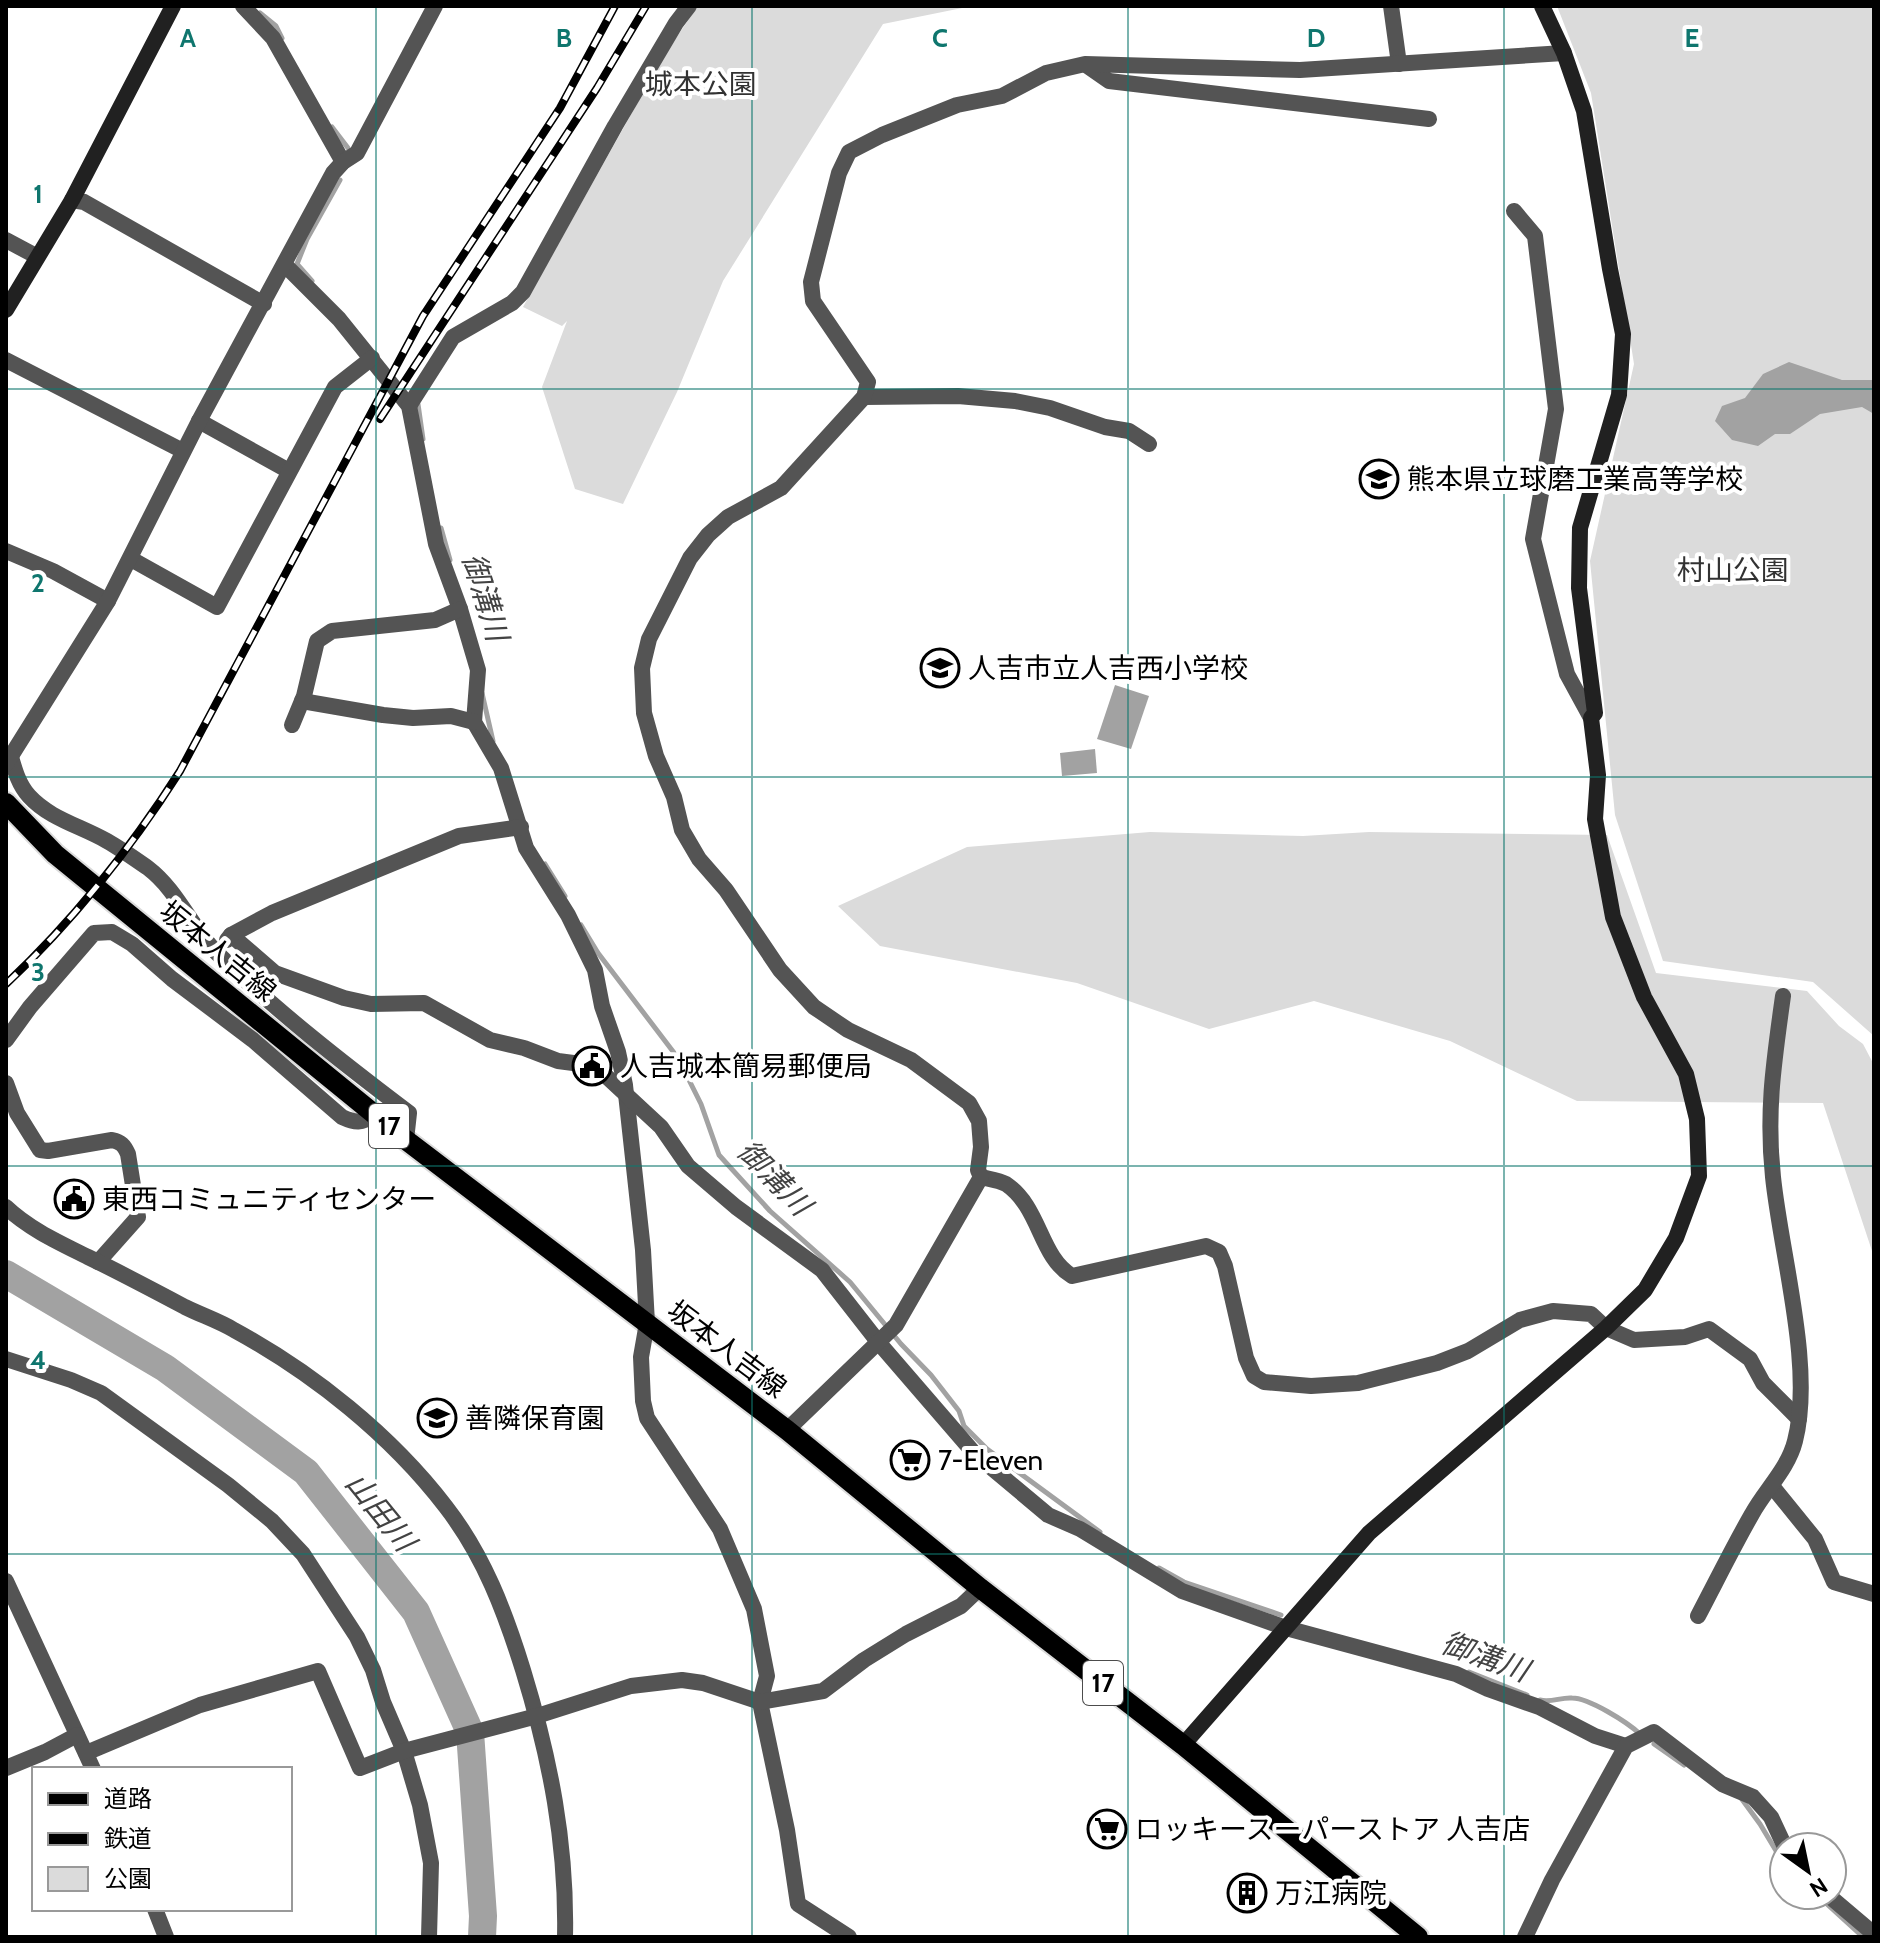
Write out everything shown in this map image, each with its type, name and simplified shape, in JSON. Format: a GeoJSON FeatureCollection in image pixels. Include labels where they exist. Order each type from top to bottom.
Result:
{"type":"FeatureCollection","features":[{"type":"Feature","properties":{"kind":"main road","name":"坂本人吉線"},"geometry":{"type":"LineString","coordinates":[[6,803],[55,854],[406,1140],[787,1430],[980,1588],[1183,1745],[1418,1937]]}},
{"type":"Feature","properties":{"kind":"street"},"geometry":{"type":"LineString","coordinates":[[6,310],[72,200],[173,6]]}},
{"type":"Feature","properties":{"kind":"street"},"geometry":{"type":"LineString","coordinates":[[243,6],[273,38],[343,162]]}},
{"type":"Feature","properties":{"kind":"street"},"geometry":{"type":"LineString","coordinates":[[406,1140],[409,1113],[293,1020],[216,952],[174,894],[151,870],[108,842],[59,819],[29,797],[9,760],[108,601],[183,451],[333,173],[357,153],[435,6]]}},
{"type":"Feature","properties":{"kind":"street"},"geometry":{"type":"LineString","coordinates":[[409,406],[453,337],[512,303],[523,292],[615,126],[689,6]]}},
{"type":"Feature","properties":{"kind":"street"},"geometry":{"type":"LineString","coordinates":[[1391,6],[1399,64]]}},
{"type":"Feature","properties":{"kind":"street"},"geometry":{"type":"LineString","coordinates":[[1542,6],[1564,53],[1584,111],[1623,334],[1619,395],[1580,528],[1579,588],[1595,713],[1591,718]]}},
{"type":"Feature","properties":{"kind":"street"},"geometry":{"type":"LineString","coordinates":[[981,1177],[978,1170],[981,1147],[979,1121],[969,1103],[911,1060],[848,1030],[814,1007],[780,970],[726,890],[699,859],[682,830],[674,797],[656,756],[644,713],[642,668],[649,639],[690,558],[708,535],[728,517],[781,488],[864,397],[868,382],[813,301],[811,282],[839,173],[849,152],[882,135],[957,105],[1002,96],[1046,73],[1085,64],[1263,71],[1564,53]]}},
{"type":"Feature","properties":{"kind":"street"},"geometry":{"type":"LineString","coordinates":[[1085,64],[1109,81],[1429,119]]}},
{"type":"Feature","properties":{"kind":"street"},"geometry":{"type":"LineString","coordinates":[[72,200],[84,202],[264,304]]}},
{"type":"Feature","properties":{"kind":"street"},"geometry":{"type":"LineString","coordinates":[[1183,1745],[1369,1533],[1606,1328],[1645,1290],[1676,1238],[1699,1176],[1697,1119],[1686,1074],[1644,997],[1613,917],[1595,819],[1598,775],[1591,718],[1567,674],[1533,539],[1556,409],[1535,236],[1514,211]]}},
{"type":"Feature","properties":{"kind":"street"},"geometry":{"type":"LineString","coordinates":[[6,240],[36,256]]}},
{"type":"Feature","properties":{"kind":"street"},"geometry":{"type":"LineString","coordinates":[[285,265],[339,319],[409,406],[436,544],[478,670],[474,722],[501,768],[526,848],[568,915],[595,970],[602,1006],[618,1052],[626,1095],[643,1250],[647,1323],[641,1357],[647,1418],[720,1529],[745,1584],[757,1620],[767,1676],[760,1702],[787,1830],[798,1904],[849,1937]]}},
{"type":"Feature","properties":{"kind":"street"},"geometry":{"type":"LineString","coordinates":[[131,559],[217,607],[335,387],[372,358]]}},
{"type":"Feature","properties":{"kind":"street"},"geometry":{"type":"LineString","coordinates":[[6,360],[183,451]]}},
{"type":"Feature","properties":{"kind":"street"},"geometry":{"type":"LineString","coordinates":[[864,397],[958,396],[1015,401],[1129,431],[1149,444]]}},
{"type":"Feature","properties":{"kind":"street"},"geometry":{"type":"LineString","coordinates":[[199,421],[289,471]]}},
{"type":"Feature","properties":{"kind":"street"},"geometry":{"type":"LineString","coordinates":[[6,551],[53,571],[108,601]]}},
{"type":"Feature","properties":{"kind":"street"},"geometry":{"type":"LineString","coordinates":[[292,725],[302,701],[317,641],[324,635],[332,631],[435,620],[460,609]]}},
{"type":"Feature","properties":{"kind":"street"},"geometry":{"type":"LineString","coordinates":[[302,701],[383,715],[413,718],[451,716],[474,722]]}},
{"type":"Feature","properties":{"kind":"street"},"geometry":{"type":"LineString","coordinates":[[216,952],[231,935],[272,913],[459,836],[521,827]]}},
{"type":"Feature","properties":{"kind":"street"},"geometry":{"type":"LineString","coordinates":[[6,1040],[30,1007],[94,933],[112,932],[132,944],[172,979],[253,1040],[342,1117],[355,1123],[365,1121],[374,1114]]}},
{"type":"Feature","properties":{"kind":"street"},"geometry":{"type":"LineString","coordinates":[[231,935],[275,973],[344,998],[371,1004],[424,1003],[490,1040],[558,1061],[581,1064],[606,1076],[661,1127],[688,1166],[736,1207],[822,1270],[879,1343],[974,1453],[1048,1515],[1080,1529],[1182,1591],[1286,1628],[1456,1674],[1539,1707],[1595,1736],[1626,1746]]}},
{"type":"Feature","properties":{"kind":"street"},"geometry":{"type":"LineString","coordinates":[[1698,1616],[1753,1511],[1772,1486],[1794,1445],[1799,1419],[1800,1375],[1773,1179],[1769,1120],[1770,1088],[1783,996]]}},
{"type":"Feature","properties":{"kind":"street"},"geometry":{"type":"LineString","coordinates":[[6,1083],[17,1113],[40,1150],[112,1140],[119,1141],[125,1147],[138,1217],[98,1262]]}},
{"type":"Feature","properties":{"kind":"street"},"geometry":{"type":"LineString","coordinates":[[981,1177],[1005,1183],[1031,1210],[1056,1264],[1072,1276],[1206,1246],[1219,1252],[1250,1370],[1264,1382],[1311,1386],[1358,1383],[1437,1363],[1468,1351],[1520,1320],[1553,1311],[1591,1314],[1606,1328],[1634,1340],[1685,1337],[1709,1329],[1750,1359],[1763,1383],[1799,1419]]}},
{"type":"Feature","properties":{"kind":"street"},"geometry":{"type":"LineString","coordinates":[[787,1430],[896,1325],[981,1177]]}},
{"type":"Feature","properties":{"kind":"street"},"geometry":{"type":"LineString","coordinates":[[6,1207],[44,1234],[234,1329],[324,1388],[415,1471],[447,1508],[475,1551],[494,1589],[537,1716],[550,1764],[563,1842],[565,1937]]}},
{"type":"Feature","properties":{"kind":"street"},"geometry":{"type":"LineString","coordinates":[[6,1359],[101,1393],[190,1455],[272,1521],[303,1554],[357,1637],[404,1751],[427,1832],[431,1863],[429,1937]]}},
{"type":"Feature","properties":{"kind":"street"},"geometry":{"type":"LineString","coordinates":[[1772,1486],[1815,1539],[1834,1582],[1874,1594]]}},
{"type":"Feature","properties":{"kind":"street"},"geometry":{"type":"LineString","coordinates":[[6,1581],[92,1767]]}},
{"type":"Feature","properties":{"kind":"street"},"geometry":{"type":"LineString","coordinates":[[86,1753],[200,1705],[318,1671],[360,1768],[404,1751],[537,1716],[631,1686],[682,1680],[703,1683],[760,1702],[823,1691],[864,1660],[953,1611],[980,1588]]}},
{"type":"Feature","properties":{"kind":"street"},"geometry":{"type":"LineString","coordinates":[[1525,1937],[1552,1880],[1626,1746],[1654,1732],[1722,1784],[1753,1797],[1771,1817],[1778,1831]]}},
{"type":"Feature","properties":{"kind":"street"},"geometry":{"type":"LineString","coordinates":[[6,1768],[77,1735]]}},
{"type":"Feature","properties":{"kind":"street"},"geometry":{"type":"LineString","coordinates":[[156,1911],[166,1937]]}},
{"type":"Feature","properties":{"kind":"street"},"geometry":{"type":"LineString","coordinates":[[1847,1911],[1874,1934]]}},
{"type":"Feature","properties":{"kind":"green space","name":"城本公園"},"geometry":{"type":"Polygon","coordinates":[[[698,6],[972,6],[883,24],[723,281],[677,392],[623,504],[575,489],[542,387],[567,321],[562,326],[523,307],[665,54],[698,6]]]}},
{"type":"Feature","properties":{"kind":"green space","name":"村山公園"},"geometry":{"type":"Polygon","coordinates":[[[1557,6],[1874,6],[1874,1036],[1813,982],[1663,961],[1615,815],[1590,561],[1634,364],[1591,93],[1557,6]]]}},
{"type":"Feature","properties":{"kind":"green space"},"geometry":{"type":"Polygon","coordinates":[[[1150,832],[1303,836],[1369,832],[1607,835],[1656,973],[1807,991],[1839,1026],[1863,1044],[1874,1065],[1874,1257],[1823,1103],[1577,1101],[1450,1041],[1314,1001],[1209,1029],[1077,983],[880,946],[838,906],[967,847],[1150,832]]]}},
{"type":"Feature","properties":{"kind":"shaded area"},"geometry":{"type":"Polygon","coordinates":[[[1789,362],[1842,380],[1874,380],[1874,414],[1862,407],[1820,414],[1790,434],[1775,434],[1758,446],[1732,440],[1715,421],[1722,406],[1745,398],[1763,374],[1789,362]]]}},
{"type":"Feature","properties":{"kind":"shaded area"},"geometry":{"type":"Polygon","coordinates":[[[1115,685],[1149,696],[1131,749],[1097,739],[1115,685]]]}},
{"type":"Feature","properties":{"kind":"shaded area"},"geometry":{"type":"Polygon","coordinates":[[[1095,749],[1097,773],[1062,776],[1060,753],[1095,749]]]}},
{"type":"Feature","properties":{"kind":"waterway","name":"御溝川"},"geometry":{"type":"LineString","coordinates":[[260,13],[276,26],[282,38]]}},
{"type":"Feature","properties":{"kind":"waterway","name":"御溝川"},"geometry":{"type":"LineString","coordinates":[[332,127],[348,148]]}},
{"type":"Feature","properties":{"kind":"waterway","name":"御溝川"},"geometry":{"type":"LineString","coordinates":[[312,281],[297,264],[307,239],[340,180]]}},
{"type":"Feature","properties":{"kind":"waterway","name":"御溝川"},"geometry":{"type":"LineString","coordinates":[[418,404],[423,439]]}},
{"type":"Feature","properties":{"kind":"waterway","name":"御溝川"},"geometry":{"type":"LineString","coordinates":[[441,528],[450,560]]}},
{"type":"Feature","properties":{"kind":"waterway","name":"御溝川"},"geometry":{"type":"LineString","coordinates":[[482,693],[493,741]]}},
{"type":"Feature","properties":{"kind":"waterway","name":"御溝川"},"geometry":{"type":"LineString","coordinates":[[545,864],[565,896]]}},
{"type":"Feature","properties":{"kind":"waterway","name":"御溝川"},"geometry":{"type":"LineString","coordinates":[[581,925],[598,953],[678,1058],[701,1104],[719,1155],[770,1211],[850,1282],[931,1375],[959,1411],[964,1426],[987,1449],[1100,1532]]}},
{"type":"Feature","properties":{"kind":"waterway","name":"山田川"},"geometry":{"type":"LineString","coordinates":[[6,1274],[165,1368],[306,1472],[416,1612],[470,1732],[482,1937]]}},
{"type":"Feature","properties":{"kind":"waterway","name":"御溝川"},"geometry":{"type":"LineString","coordinates":[[1159,1568],[1184,1582],[1281,1615]]}},
{"type":"Feature","properties":{"kind":"waterway","name":"御溝川"},"geometry":{"type":"LineString","coordinates":[[1469,1672],[1527,1695]]}},
{"type":"Feature","properties":{"kind":"waterway","name":"御溝川"},"geometry":{"type":"LineString","coordinates":[[1540,1700],[1572,1698],[1588,1702],[1617,1717],[1640,1734]]}},
{"type":"Feature","properties":{"kind":"waterway","name":"御溝川"},"geometry":{"type":"LineString","coordinates":[[1654,1744],[1684,1765]]}},
{"type":"Feature","properties":{"kind":"waterway","name":"御溝川"},"geometry":{"type":"LineString","coordinates":[[1741,1798],[1768,1837]]}},
{"type":"Feature","properties":{"kind":"waterway","name":"御溝川"},"geometry":{"type":"LineString","coordinates":[[1835,1911],[1863,1937]]}},
{"type":"Feature","properties":{"kind":"railway"},"geometry":{"type":"LineString","coordinates":[[6,984],[55,935],[100,883],[180,771],[423,316],[560,108],[615,6]]}},
{"type":"Feature","properties":{"kind":"railway"},"geometry":{"type":"LineString","coordinates":[[380,419],[597,88],[646,6]]}},
{"type":"Feature","properties":{"kind":"place","name":"熊本県立球磨工業高等学校"},"geometry":{"type":"Point","coordinates":[1379,479]}},
{"type":"Feature","properties":{"kind":"place","name":"人吉市立人吉西小学校"},"geometry":{"type":"Point","coordinates":[940,668]}},
{"type":"Feature","properties":{"kind":"place","name":"人吉城本簡易郵便局"},"geometry":{"type":"Point","coordinates":[592,1066]}},
{"type":"Feature","properties":{"kind":"place","name":"東西コミュニティセンター"},"geometry":{"type":"Point","coordinates":[74,1199]}},
{"type":"Feature","properties":{"kind":"place","name":"善隣保育園"},"geometry":{"type":"Point","coordinates":[437,1418]}},
{"type":"Feature","properties":{"kind":"place","name":"7-Eleven"},"geometry":{"type":"Point","coordinates":[910,1460]}},
{"type":"Feature","properties":{"kind":"place","name":"ロッキースーパーストア 人吉店"},"geometry":{"type":"Point","coordinates":[1107,1829]}},
{"type":"Feature","properties":{"kind":"place","name":"万江病院"},"geometry":{"type":"Point","coordinates":[1247,1893]}}]}
